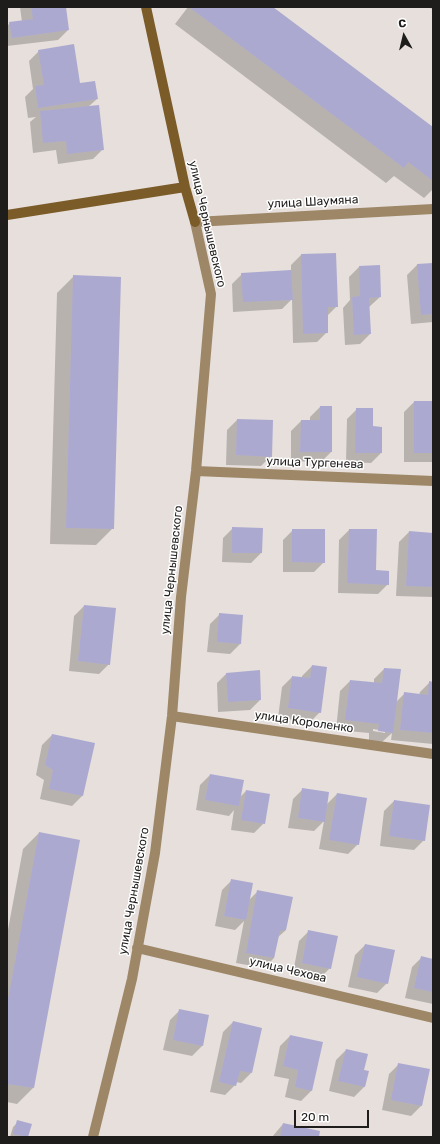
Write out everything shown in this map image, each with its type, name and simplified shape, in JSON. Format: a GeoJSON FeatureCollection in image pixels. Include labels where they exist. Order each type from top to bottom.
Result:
{"type":"FeatureCollection","features":[{"type":"Feature","properties":{"kind":"street","name":"улица Чернышевского"},"geometry":{"type":"LineString","coordinates":[[94,1137],[103,1105],[138,948],[155,853],[172,716],[181,597],[196,472],[211,294],[195,222],[185,187],[146,7]]}},
{"type":"Feature","properties":{"kind":"street"},"geometry":{"type":"LineString","coordinates":[[7,215],[185,187]]}},
{"type":"Feature","properties":{"kind":"street","name":"улица Шаумяна"},"geometry":{"type":"LineString","coordinates":[[195,222],[433,209]]}},
{"type":"Feature","properties":{"kind":"street","name":"улица Тургенева"},"geometry":{"type":"LineString","coordinates":[[196,472],[433,481]]}},
{"type":"Feature","properties":{"kind":"street","name":"улица Короленко"},"geometry":{"type":"LineString","coordinates":[[172,716],[433,754]]}},
{"type":"Feature","properties":{"kind":"street","name":"улица Чехова"},"geometry":{"type":"LineString","coordinates":[[138,948],[433,1018]]}},
{"type":"Feature","properties":{"kind":"building"},"geometry":{"type":"Polygon","coordinates":[[[31,7],[66,7],[69,30],[12,38],[9,22],[33,19],[31,7]]]}},
{"type":"Feature","properties":{"kind":"building"},"geometry":{"type":"Polygon","coordinates":[[[189,7],[273,7],[433,127],[433,181],[408,162],[404,168],[189,7]]]}},
{"type":"Feature","properties":{"kind":"building"},"geometry":{"type":"Polygon","coordinates":[[[74,44],[80,83],[95,81],[98,99],[38,108],[35,86],[44,85],[38,50],[74,44]]]}},
{"type":"Feature","properties":{"kind":"building"},"geometry":{"type":"Polygon","coordinates":[[[99,105],[104,150],[67,154],[66,141],[43,143],[40,111],[99,105]]]}},
{"type":"Feature","properties":{"kind":"building"},"geometry":{"type":"Polygon","coordinates":[[[336,253],[338,307],[328,307],[328,333],[303,334],[301,254],[336,253]]]}},
{"type":"Feature","properties":{"kind":"building"},"geometry":{"type":"Polygon","coordinates":[[[433,263],[433,314],[421,315],[417,264],[433,263]]]}},
{"type":"Feature","properties":{"kind":"building"},"geometry":{"type":"Polygon","coordinates":[[[380,265],[381,297],[369,298],[371,334],[354,335],[352,297],[360,296],[359,266],[380,265]]]}},
{"type":"Feature","properties":{"kind":"building"},"geometry":{"type":"Polygon","coordinates":[[[291,270],[293,300],[243,302],[241,273],[291,270]]]}},
{"type":"Feature","properties":{"kind":"building"},"geometry":{"type":"Polygon","coordinates":[[[73,275],[121,277],[114,529],[66,528],[73,275]]]}},
{"type":"Feature","properties":{"kind":"building"},"geometry":{"type":"Polygon","coordinates":[[[414,401],[433,401],[433,453],[414,453],[414,401]]]}},
{"type":"Feature","properties":{"kind":"building"},"geometry":{"type":"Polygon","coordinates":[[[320,406],[332,406],[332,452],[300,452],[301,420],[320,420],[320,406]]]}},
{"type":"Feature","properties":{"kind":"building"},"geometry":{"type":"Polygon","coordinates":[[[356,408],[373,408],[373,426],[382,427],[382,453],[355,453],[356,408]]]}},
{"type":"Feature","properties":{"kind":"building"},"geometry":{"type":"Polygon","coordinates":[[[237,419],[273,420],[272,457],[236,455],[237,419]]]}},
{"type":"Feature","properties":{"kind":"building"},"geometry":{"type":"Polygon","coordinates":[[[232,527],[263,528],[262,553],[232,553],[232,527]]]}},
{"type":"Feature","properties":{"kind":"building"},"geometry":{"type":"Polygon","coordinates":[[[292,529],[325,529],[325,563],[292,562],[292,529]]]}},
{"type":"Feature","properties":{"kind":"building"},"geometry":{"type":"Polygon","coordinates":[[[349,529],[377,529],[376,570],[389,571],[389,585],[347,583],[349,529]]]}},
{"type":"Feature","properties":{"kind":"building"},"geometry":{"type":"Polygon","coordinates":[[[409,531],[433,533],[433,587],[406,586],[409,531]]]}},
{"type":"Feature","properties":{"kind":"building"},"geometry":{"type":"Polygon","coordinates":[[[84,605],[116,608],[110,665],[78,661],[84,605]]]}},
{"type":"Feature","properties":{"kind":"building"},"geometry":{"type":"Polygon","coordinates":[[[219,613],[243,615],[241,644],[217,642],[219,613]]]}},
{"type":"Feature","properties":{"kind":"building"},"geometry":{"type":"Polygon","coordinates":[[[312,665],[327,667],[321,713],[288,708],[292,676],[310,678],[312,665]]]}},
{"type":"Feature","properties":{"kind":"building"},"geometry":{"type":"Polygon","coordinates":[[[384,668],[401,669],[393,733],[378,731],[379,724],[345,720],[350,680],[382,683],[384,668]]]}},
{"type":"Feature","properties":{"kind":"building"},"geometry":{"type":"Polygon","coordinates":[[[260,670],[261,700],[228,702],[226,673],[260,670]]]}},
{"type":"Feature","properties":{"kind":"building"},"geometry":{"type":"Polygon","coordinates":[[[429,681],[433,682],[433,733],[400,730],[404,692],[428,695],[429,681]]]}},
{"type":"Feature","properties":{"kind":"building"},"geometry":{"type":"Polygon","coordinates":[[[52,734],[95,743],[83,796],[49,789],[53,770],[45,765],[52,734]]]}},
{"type":"Feature","properties":{"kind":"building"},"geometry":{"type":"Polygon","coordinates":[[[210,774],[244,780],[239,806],[205,800],[210,774]]]}},
{"type":"Feature","properties":{"kind":"building"},"geometry":{"type":"Polygon","coordinates":[[[302,788],[329,792],[325,822],[298,818],[302,788]]]}},
{"type":"Feature","properties":{"kind":"building"},"geometry":{"type":"Polygon","coordinates":[[[246,790],[270,794],[265,824],[241,820],[246,790]]]}},
{"type":"Feature","properties":{"kind":"building"},"geometry":{"type":"Polygon","coordinates":[[[337,793],[367,798],[359,845],[329,840],[337,793]]]}},
{"type":"Feature","properties":{"kind":"building"},"geometry":{"type":"Polygon","coordinates":[[[394,800],[430,805],[425,841],[389,836],[394,800]]]}},
{"type":"Feature","properties":{"kind":"building"},"geometry":{"type":"Polygon","coordinates":[[[39,832],[80,840],[34,1088],[7,1084],[7,1005],[39,832]]]}},
{"type":"Feature","properties":{"kind":"building"},"geometry":{"type":"Polygon","coordinates":[[[231,879],[253,883],[246,920],[224,916],[231,879]]]}},
{"type":"Feature","properties":{"kind":"building"},"geometry":{"type":"Polygon","coordinates":[[[257,890],[293,897],[286,930],[280,931],[274,958],[246,953],[257,890]]]}},
{"type":"Feature","properties":{"kind":"building"},"geometry":{"type":"Polygon","coordinates":[[[308,930],[338,936],[331,969],[302,963],[308,930]]]}},
{"type":"Feature","properties":{"kind":"building"},"geometry":{"type":"Polygon","coordinates":[[[365,944],[395,950],[388,984],[357,977],[365,944]]]}},
{"type":"Feature","properties":{"kind":"building"},"geometry":{"type":"Polygon","coordinates":[[[421,956],[433,959],[433,992],[414,988],[421,956]]]}},
{"type":"Feature","properties":{"kind":"building"},"geometry":{"type":"Polygon","coordinates":[[[179,1009],[209,1015],[203,1046],[173,1040],[179,1009]]]}},
{"type":"Feature","properties":{"kind":"building"},"geometry":{"type":"Polygon","coordinates":[[[233,1021],[262,1028],[252,1073],[240,1071],[236,1086],[219,1082],[233,1021]]]}},
{"type":"Feature","properties":{"kind":"building"},"geometry":{"type":"Polygon","coordinates":[[[290,1035],[323,1042],[312,1091],[295,1087],[298,1070],[283,1066],[290,1035]]]}},
{"type":"Feature","properties":{"kind":"building"},"geometry":{"type":"Polygon","coordinates":[[[346,1049],[368,1054],[364,1070],[369,1071],[365,1087],[338,1081],[346,1049]]]}},
{"type":"Feature","properties":{"kind":"building"},"geometry":{"type":"Polygon","coordinates":[[[398,1063],[430,1069],[422,1106],[391,1100],[398,1063]]]}},
{"type":"Feature","properties":{"kind":"building"},"geometry":{"type":"Polygon","coordinates":[[[17,1120],[32,1124],[28,1137],[13,1134],[17,1120]]]}},
{"type":"Feature","properties":{"kind":"building"},"geometry":{"type":"Polygon","coordinates":[[[283,1123],[320,1131],[319,1137],[280,1137],[283,1123]]]}}]}
